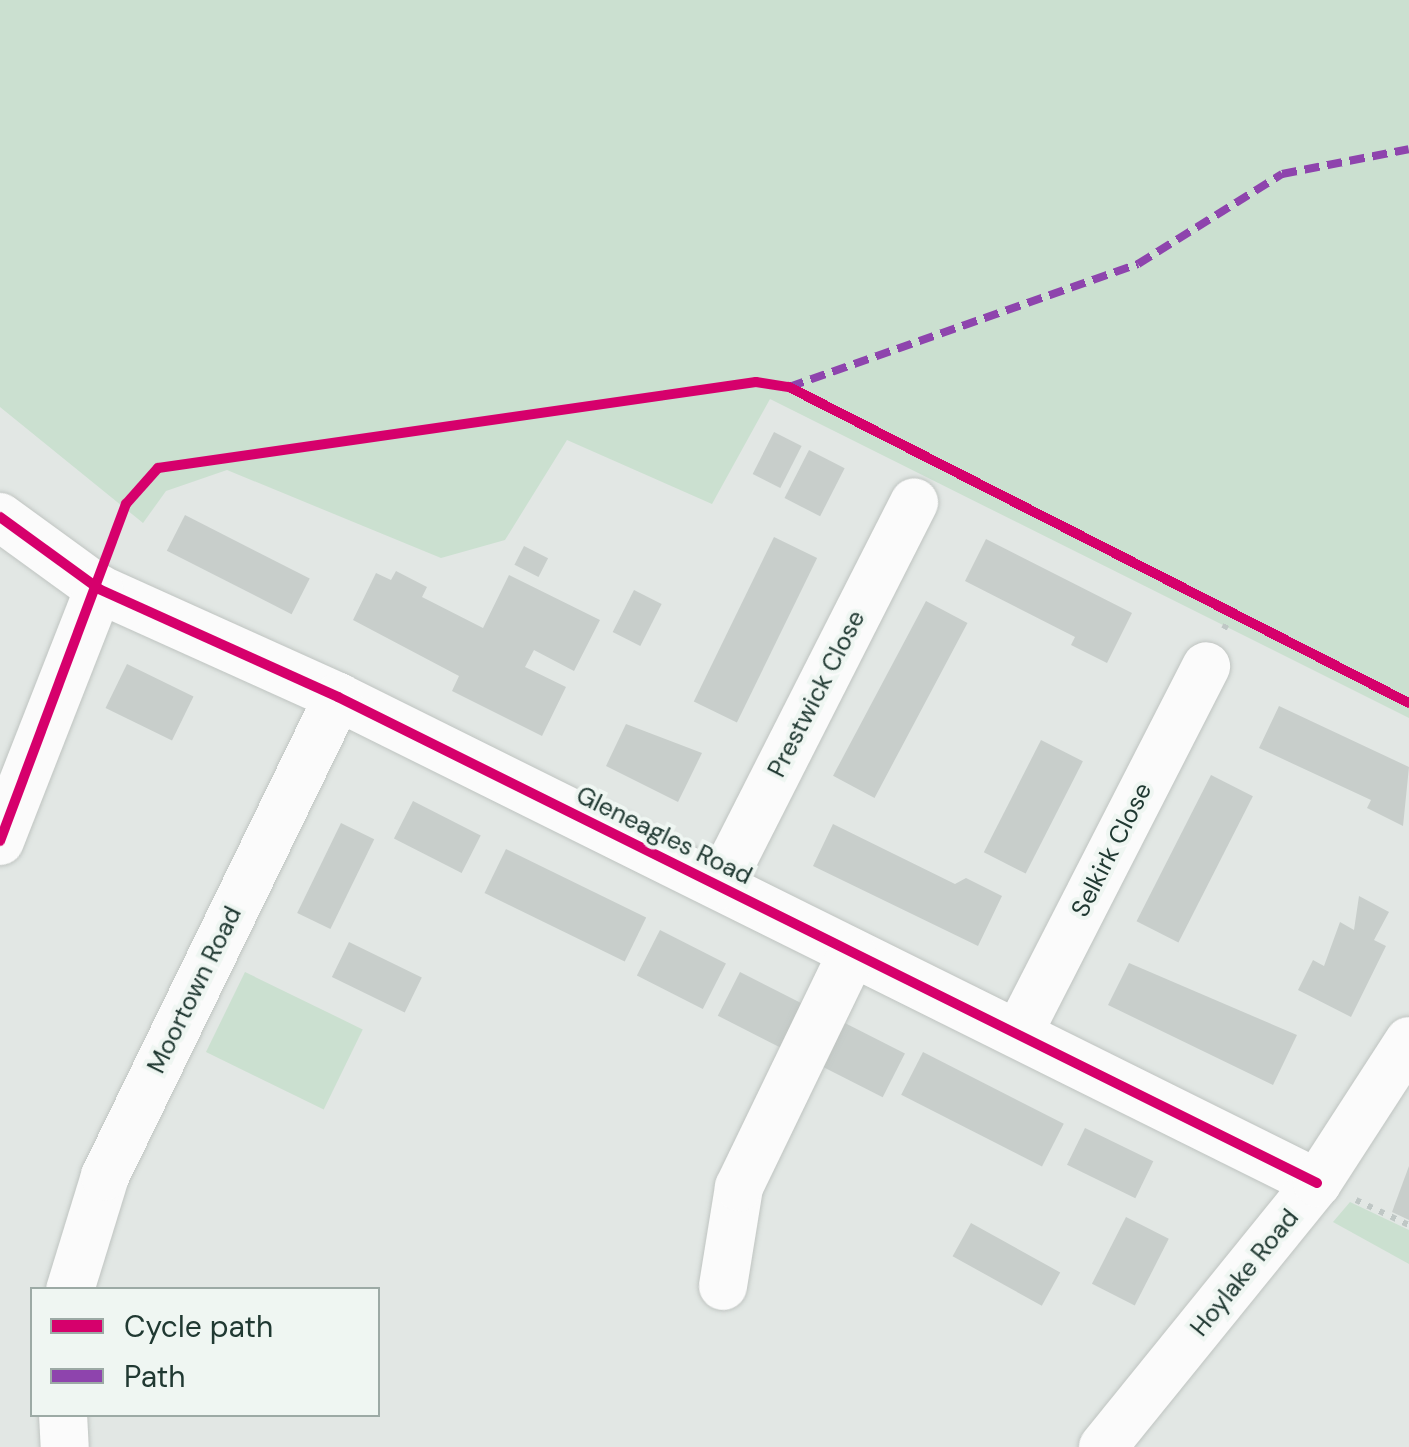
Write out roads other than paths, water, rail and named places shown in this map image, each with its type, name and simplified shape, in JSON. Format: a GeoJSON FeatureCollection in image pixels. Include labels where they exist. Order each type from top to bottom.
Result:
{"type":"FeatureCollection","features":[{"type":"Feature","properties":{"kind":"street","name":"Prestwick Close"},"geometry":{"type":"LineString","coordinates":[[720,886],[914,502]]}},
{"type":"Feature","properties":{"kind":"street","name":"Gleneagles Road"},"geometry":{"type":"LineString","coordinates":[[0,517],[100,589],[338,697],[1317,1182]]}},
{"type":"Feature","properties":{"kind":"street"},"geometry":{"type":"LineString","coordinates":[[0,842],[100,589]]}},
{"type":"Feature","properties":{"kind":"street","name":"Selkirk Close"},"geometry":{"type":"LineString","coordinates":[[1018,1034],[1206,666]]}},
{"type":"Feature","properties":{"kind":"street","name":"Moortown Road"},"geometry":{"type":"LineString","coordinates":[[71,1287],[105,1176],[338,697]]}},
{"type":"Feature","properties":{"kind":"street"},"geometry":{"type":"LineString","coordinates":[[723,1286],[739,1187],[852,952]]}},
{"type":"Feature","properties":{"kind":"street","name":"Hoylake Road"},"geometry":{"type":"LineString","coordinates":[[1103,1447],[1317,1182],[1409,1041]]}},
{"type":"Feature","properties":{"kind":"street"},"geometry":{"type":"LineString","coordinates":[[63,1417],[65,1447]]}}]}
